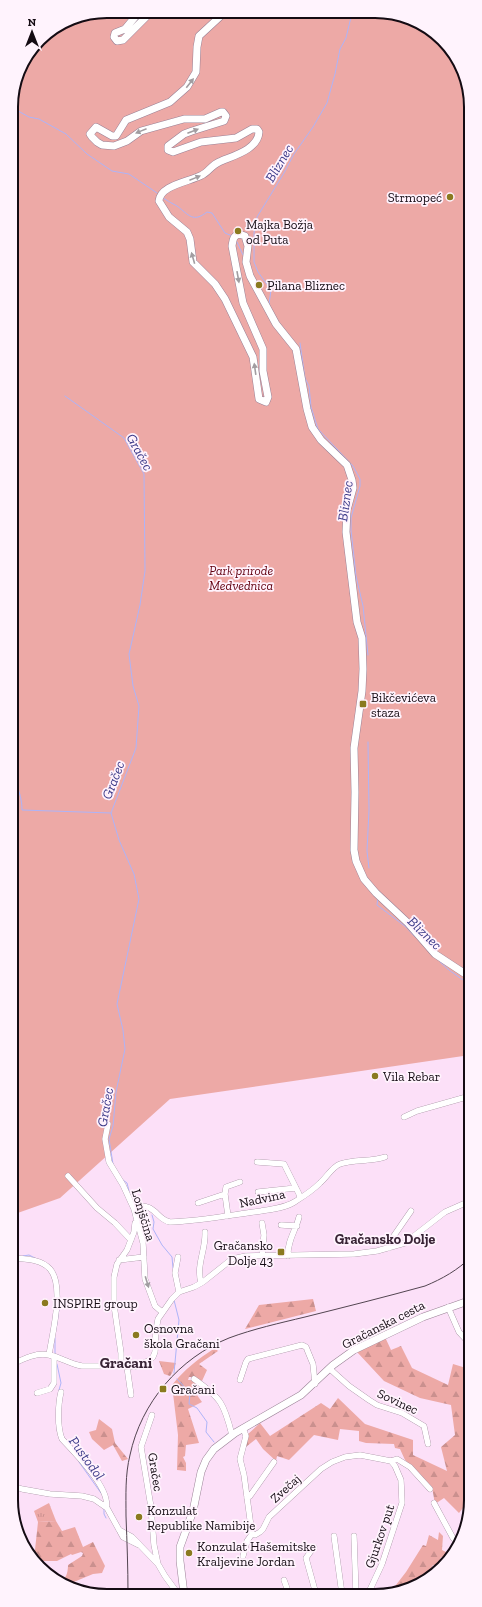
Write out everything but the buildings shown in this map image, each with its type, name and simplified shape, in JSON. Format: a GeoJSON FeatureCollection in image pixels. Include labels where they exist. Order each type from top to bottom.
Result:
{"type":"FeatureCollection","features":[{"type":"Feature","properties":{"kind":"main road"},"geometry":{"type":"LineString","coordinates":[[134,18],[125,29],[115,33],[114,38],[117,40],[123,40],[145,18]]}},
{"type":"Feature","properties":{"kind":"main road"},"geometry":{"type":"LineString","coordinates":[[219,18],[200,36],[197,47],[196,72],[187,87],[170,102],[126,120],[116,136],[112,136],[96,127],[90,134],[102,145],[114,146],[126,141],[141,130],[184,119],[205,119],[221,112],[223,112],[226,116],[224,121],[184,134],[168,146],[168,150],[174,152],[180,151],[201,142],[236,138],[252,129],[256,129],[259,132],[257,139],[244,152],[220,162],[200,176],[168,188],[160,196],[159,201],[160,205],[169,217],[189,235],[193,262],[215,284],[225,299],[252,356],[259,399],[266,402],[268,398],[263,371],[263,349],[243,303],[233,253],[233,238],[239,234],[246,237],[248,246],[246,259],[250,276],[260,298],[276,324],[296,349],[307,409],[312,427],[322,440],[347,465],[353,488],[347,510],[346,532],[357,622],[362,638],[363,657],[362,691],[354,748],[354,839],[356,862],[364,879],[376,893],[408,923],[435,954],[464,973]]}},
{"type":"Feature","properties":{"kind":"main road","name":"Gračanska cesta"},"geometry":{"type":"LineString","coordinates":[[184,1589],[180,1550],[193,1511],[200,1476],[210,1453],[221,1443],[243,1428],[297,1398],[315,1384],[330,1368],[346,1355],[377,1338],[423,1317],[464,1302]]}},
{"type":"Feature","properties":{"kind":"street"},"geometry":{"type":"LineString","coordinates":[[404,1117],[464,1098]]}},
{"type":"Feature","properties":{"kind":"street","name":"Lonjščina"},"geometry":{"type":"LineString","coordinates":[[108,1124],[104,1140],[109,1162],[123,1185],[134,1209],[143,1243],[145,1279],[155,1306],[162,1312]]}},
{"type":"Feature","properties":{"kind":"street","name":"Nadvina"},"geometry":{"type":"LineString","coordinates":[[134,1209],[137,1206],[147,1207],[156,1212],[165,1221],[170,1222],[228,1216],[287,1206],[295,1202],[320,1183],[339,1164],[355,1161],[376,1160],[385,1157]]}},
{"type":"Feature","properties":{"kind":"street","name":"Nadvina"},"geometry":{"type":"LineString","coordinates":[[257,1162],[283,1163],[300,1198]]}},
{"type":"Feature","properties":{"kind":"street"},"geometry":{"type":"LineString","coordinates":[[68,1176],[97,1208],[115,1223],[131,1240]]}},
{"type":"Feature","properties":{"kind":"street","name":"Nadvina"},"geometry":{"type":"LineString","coordinates":[[228,1216],[225,1194],[226,1187],[240,1182]]}},
{"type":"Feature","properties":{"kind":"street","name":"Nadvina"},"geometry":{"type":"LineString","coordinates":[[258,1192],[296,1188]]}},
{"type":"Feature","properties":{"kind":"street","name":"Nadvina"},"geometry":{"type":"LineString","coordinates":[[198,1203],[225,1194]]}},
{"type":"Feature","properties":{"kind":"street"},"geometry":{"type":"LineString","coordinates":[[18,1362],[33,1356],[51,1355],[82,1366],[138,1366],[153,1357],[156,1348],[157,1326],[162,1312],[179,1292],[201,1283],[232,1259],[243,1256],[288,1256],[329,1253],[361,1254],[389,1248],[410,1240],[445,1212],[464,1204]]}},
{"type":"Feature","properties":{"kind":"street"},"geometry":{"type":"LineString","coordinates":[[389,1248],[393,1237],[411,1211]]}},
{"type":"Feature","properties":{"kind":"street"},"geometry":{"type":"LineString","coordinates":[[131,1394],[116,1330],[114,1283],[115,1272],[119,1260],[127,1250],[134,1232],[135,1217]]}},
{"type":"Feature","properties":{"kind":"street"},"geometry":{"type":"LineString","coordinates":[[288,1256],[289,1243],[297,1226],[299,1217]]}},
{"type":"Feature","properties":{"kind":"street"},"geometry":{"type":"LineString","coordinates":[[262,1224],[264,1234],[262,1256]]}},
{"type":"Feature","properties":{"kind":"street"},"geometry":{"type":"LineString","coordinates":[[281,1225],[297,1226]]}},
{"type":"Feature","properties":{"kind":"street"},"geometry":{"type":"LineString","coordinates":[[201,1283],[200,1264],[205,1243],[205,1232]]}},
{"type":"Feature","properties":{"kind":"street"},"geometry":{"type":"LineString","coordinates":[[119,1260],[144,1257]]}},
{"type":"Feature","properties":{"kind":"street"},"geometry":{"type":"LineString","coordinates":[[178,1257],[175,1273],[179,1292]]}},
{"type":"Feature","properties":{"kind":"street"},"geometry":{"type":"LineString","coordinates":[[18,1259],[33,1260],[50,1268],[56,1285],[57,1309],[51,1355],[54,1383],[50,1389],[37,1393]]}},
{"type":"Feature","properties":{"kind":"street"},"geometry":{"type":"LineString","coordinates":[[448,1307],[459,1332],[464,1337]]}},
{"type":"Feature","properties":{"kind":"street"},"geometry":{"type":"LineString","coordinates":[[240,1380],[248,1359],[303,1346],[308,1348],[310,1353],[315,1384]]}},
{"type":"Feature","properties":{"kind":"street","name":"Sovinec"},"geometry":{"type":"LineString","coordinates":[[330,1368],[349,1386],[377,1405],[402,1413],[425,1426],[428,1444]]}},
{"type":"Feature","properties":{"kind":"street"},"geometry":{"type":"LineString","coordinates":[[194,1379],[210,1390],[221,1402],[226,1412],[232,1435]]}},
{"type":"Feature","properties":{"kind":"street"},"geometry":{"type":"LineString","coordinates":[[60,1392],[60,1434],[62,1439],[87,1467],[104,1493],[106,1498],[104,1506]]}},
{"type":"Feature","properties":{"kind":"street","name":"Gračec"},"geometry":{"type":"LineString","coordinates":[[152,1415],[141,1447],[151,1507],[153,1540],[158,1564],[174,1589]]}},
{"type":"Feature","properties":{"kind":"street"},"geometry":{"type":"LineString","coordinates":[[243,1428],[246,1436],[240,1459],[252,1534],[247,1540],[243,1556]]}},
{"type":"Feature","properties":{"kind":"street","name":"Zvečaj"},"geometry":{"type":"LineString","coordinates":[[252,1534],[255,1535],[260,1532],[269,1517],[321,1469],[332,1462],[345,1457],[360,1455],[390,1461],[397,1458],[405,1462],[430,1489]]}},
{"type":"Feature","properties":{"kind":"street","name":"Gjurkov put"},"geometry":{"type":"LineString","coordinates":[[370,1589],[382,1564],[402,1503],[400,1477],[395,1466],[390,1461]]}},
{"type":"Feature","properties":{"kind":"street"},"geometry":{"type":"LineString","coordinates":[[247,1498],[250,1496],[274,1462]]}},
{"type":"Feature","properties":{"kind":"street"},"geometry":{"type":"LineString","coordinates":[[18,1488],[50,1494],[86,1496],[104,1506],[119,1530],[130,1535],[158,1564]]}},
{"type":"Feature","properties":{"kind":"street"},"geometry":{"type":"LineString","coordinates":[[434,1503],[455,1539]]}},
{"type":"Feature","properties":{"kind":"street"},"geometry":{"type":"LineString","coordinates":[[334,1536],[341,1589]]}},
{"type":"Feature","properties":{"kind":"street","name":"Gjurkov put"},"geometry":{"type":"LineString","coordinates":[[354,1536],[356,1589]]}},
{"type":"Feature","properties":{"kind":"street"},"geometry":{"type":"LineString","coordinates":[[314,1547],[306,1558],[315,1589]]}},
{"type":"Feature","properties":{"kind":"street"},"geometry":{"type":"LineString","coordinates":[[284,1580],[287,1589]]}},
{"type":"Feature","properties":{"kind":"green space","name":"Park prirode Medvednica"},"geometry":{"type":"Polygon","coordinates":[[[107,18],[375,18],[398,21],[429,36],[446,53],[455,68],[459,79],[464,107],[464,1056],[170,1099],[60,1198],[18,1213],[18,101],[21,84],[25,73],[37,52],[52,52],[52,37],[68,27],[84,21],[107,18]]]}},
{"type":"Feature","properties":{"kind":"green space"},"geometry":{"type":"Polygon","coordinates":[[[313,1299],[316,1311],[245,1329],[259,1305],[313,1299]]]}},
{"type":"Feature","properties":{"kind":"green space"},"geometry":{"type":"Polygon","coordinates":[[[385,1337],[391,1350],[401,1346],[412,1368],[448,1385],[453,1364],[464,1367],[464,1506],[459,1513],[444,1498],[435,1504],[432,1487],[405,1460],[400,1449],[395,1448],[394,1444],[366,1443],[359,1441],[359,1431],[340,1429],[338,1440],[314,1435],[289,1460],[277,1456],[276,1461],[263,1449],[256,1439],[242,1450],[247,1435],[260,1423],[270,1436],[321,1403],[330,1409],[338,1398],[365,1424],[413,1440],[413,1455],[447,1471],[441,1447],[455,1435],[451,1405],[420,1398],[384,1381],[357,1352],[385,1337]]]}},
{"type":"Feature","properties":{"kind":"green space"},"geometry":{"type":"Polygon","coordinates":[[[215,1348],[218,1351],[199,1364],[207,1370],[202,1381],[194,1377],[189,1377],[188,1380],[192,1380],[199,1385],[194,1391],[202,1402],[188,1409],[199,1443],[186,1445],[185,1456],[183,1457],[186,1463],[186,1471],[177,1470],[178,1435],[172,1385],[181,1374],[215,1348]]]}},
{"type":"Feature","properties":{"kind":"green space"},"geometry":{"type":"Polygon","coordinates":[[[159,1361],[176,1363],[170,1376],[164,1374],[159,1361]]]}},
{"type":"Feature","properties":{"kind":"green space"},"geometry":{"type":"Polygon","coordinates":[[[99,1419],[112,1429],[115,1443],[128,1459],[122,1461],[113,1445],[104,1450],[92,1439],[89,1432],[96,1430],[99,1419]]]}},
{"type":"Feature","properties":{"kind":"green space"},"geometry":{"type":"Polygon","coordinates":[[[49,1503],[56,1521],[38,1522],[34,1511],[49,1503]]]}},
{"type":"Feature","properties":{"kind":"green space"},"geometry":{"type":"Polygon","coordinates":[[[56,1521],[62,1531],[75,1527],[83,1547],[93,1542],[105,1566],[102,1573],[93,1574],[74,1582],[65,1578],[68,1565],[82,1556],[83,1553],[81,1552],[71,1554],[57,1561],[42,1561],[35,1552],[38,1522],[56,1521]]]}},
{"type":"Feature","properties":{"kind":"green space"},"geometry":{"type":"Polygon","coordinates":[[[439,1532],[443,1536],[442,1550],[447,1552],[443,1557],[441,1557],[439,1562],[436,1565],[433,1565],[429,1571],[414,1580],[395,1586],[423,1545],[426,1546],[429,1535],[438,1540],[439,1532]]]}},
{"type":"Feature","properties":{"kind":"waterway","name":"Bliznec"},"geometry":{"type":"LineString","coordinates":[[269,304],[271,290],[258,272],[254,262],[254,233],[257,217],[294,154],[313,127],[327,103],[340,49],[346,38],[351,18]]}},
{"type":"Feature","properties":{"kind":"waterway"},"geometry":{"type":"LineString","coordinates":[[18,111],[29,117],[39,119],[66,134],[87,154],[112,171],[129,174],[157,193]]}},
{"type":"Feature","properties":{"kind":"waterway"},"geometry":{"type":"LineString","coordinates":[[163,198],[191,216],[198,217],[207,212],[212,213],[225,233],[232,236]]}},
{"type":"Feature","properties":{"kind":"waterway"},"geometry":{"type":"LineString","coordinates":[[237,242],[243,255]]}},
{"type":"Feature","properties":{"kind":"waterway","name":"Bliznec"},"geometry":{"type":"LineString","coordinates":[[300,343],[305,378],[309,386],[311,407],[318,429],[353,466],[360,479],[360,486],[351,518],[351,530],[356,576],[363,606],[368,655]]}},
{"type":"Feature","properties":{"kind":"waterway","name":"Gračec"},"geometry":{"type":"LineString","coordinates":[[65,396],[124,438],[144,474],[145,571],[140,605],[129,654],[133,686],[139,706],[136,748],[111,813],[119,840],[134,874],[139,899],[117,1004],[123,1030],[125,1049],[116,1092],[113,1126],[109,1139],[113,1164]]}},
{"type":"Feature","properties":{"kind":"waterway","name":"Bliznec"},"geometry":{"type":"LineString","coordinates":[[368,742],[369,810],[367,851],[369,868]]}},
{"type":"Feature","properties":{"kind":"waterway"},"geometry":{"type":"LineString","coordinates":[[18,789],[22,810],[111,813]]}},
{"type":"Feature","properties":{"kind":"waterway","name":"Bliznec"},"geometry":{"type":"LineString","coordinates":[[378,898],[377,905],[406,927],[415,937]]}},
{"type":"Feature","properties":{"kind":"waterway","name":"Bliznec"},"geometry":{"type":"LineString","coordinates":[[440,962],[464,981]]}},
{"type":"Feature","properties":{"kind":"waterway","name":"Gračec"},"geometry":{"type":"LineString","coordinates":[[123,1180],[127,1183],[129,1191]]}},
{"type":"Feature","properties":{"kind":"waterway","name":"Gračec"},"geometry":{"type":"LineString","coordinates":[[152,1215],[154,1222],[153,1229],[162,1245],[172,1257],[173,1268]]}},
{"type":"Feature","properties":{"kind":"waterway","name":"Pustodol"},"geometry":{"type":"LineString","coordinates":[[23,1256],[29,1255],[35,1258]]}},
{"type":"Feature","properties":{"kind":"waterway","name":"Gračec"},"geometry":{"type":"LineString","coordinates":[[174,1300],[179,1320],[174,1373]]}},
{"type":"Feature","properties":{"kind":"waterway","name":"Pustodol"},"geometry":{"type":"LineString","coordinates":[[56,1329],[60,1302]]}},
{"type":"Feature","properties":{"kind":"waterway","name":"Pustodol"},"geometry":{"type":"LineString","coordinates":[[55,1338],[55,1355]]}},
{"type":"Feature","properties":{"kind":"waterway","name":"Pustodol"},"geometry":{"type":"LineString","coordinates":[[57,1364],[61,1383],[59,1390]]}},
{"type":"Feature","properties":{"kind":"waterway","name":"Gračec"},"geometry":{"type":"LineString","coordinates":[[177,1379],[190,1393],[189,1404],[197,1408],[207,1422],[206,1432],[214,1442]]}},
{"type":"Feature","properties":{"kind":"waterway","name":"Pustodol"},"geometry":{"type":"LineString","coordinates":[[79,1462],[101,1493]]}},
{"type":"Feature","properties":{"kind":"waterway","name":"Pustodol"},"geometry":{"type":"LineString","coordinates":[[104,1508],[106,1518]]}},
{"type":"Feature","properties":{"kind":"tram line"},"geometry":{"type":"LineString","coordinates":[[128,1589],[126,1493],[127,1470],[130,1455],[135,1436],[153,1400],[165,1384],[179,1370],[194,1357],[229,1338],[267,1326],[425,1286],[450,1274],[464,1263]]}},
{"type":"Feature","properties":{"kind":"place","name":"Strmopeć"},"geometry":{"type":"Point","coordinates":[450,197]}},
{"type":"Feature","properties":{"kind":"place","name":"Majka Božja od Puta"},"geometry":{"type":"Point","coordinates":[238,231]}},
{"type":"Feature","properties":{"kind":"place","name":"Pilana Bliznec"},"geometry":{"type":"Point","coordinates":[259,285]}},
{"type":"Feature","properties":{"kind":"place","name":"Bikčevićeva staza"},"geometry":{"type":"Point","coordinates":[363,704]}},
{"type":"Feature","properties":{"kind":"place","name":"Vila Rebar"},"geometry":{"type":"Point","coordinates":[375,1076]}},
{"type":"Feature","properties":{"kind":"place","name":"Gračansko Dolje 43"},"geometry":{"type":"Point","coordinates":[281,1252]}},
{"type":"Feature","properties":{"kind":"place","name":"INSPIRE group"},"geometry":{"type":"Point","coordinates":[45,1303]}},
{"type":"Feature","properties":{"kind":"place","name":"Osnovna škola Gračani"},"geometry":{"type":"Point","coordinates":[136,1335]}},
{"type":"Feature","properties":{"kind":"place","name":"Gračani"},"geometry":{"type":"Point","coordinates":[163,1389]}},
{"type":"Feature","properties":{"kind":"place","name":"Konzulat Republike Namibije"},"geometry":{"type":"Point","coordinates":[139,1517]}},
{"type":"Feature","properties":{"kind":"place","name":"Konzulat Hašemitske Kraljevine Jordan"},"geometry":{"type":"Point","coordinates":[189,1553]}},
{"type":"Feature","properties":{"kind":"district","name":"Gračansko Dolje"},"geometry":{"type":"Point","coordinates":[385,1239]}},
{"type":"Feature","properties":{"kind":"district","name":"Gračani"},"geometry":{"type":"Point","coordinates":[126,1363]}}]}
